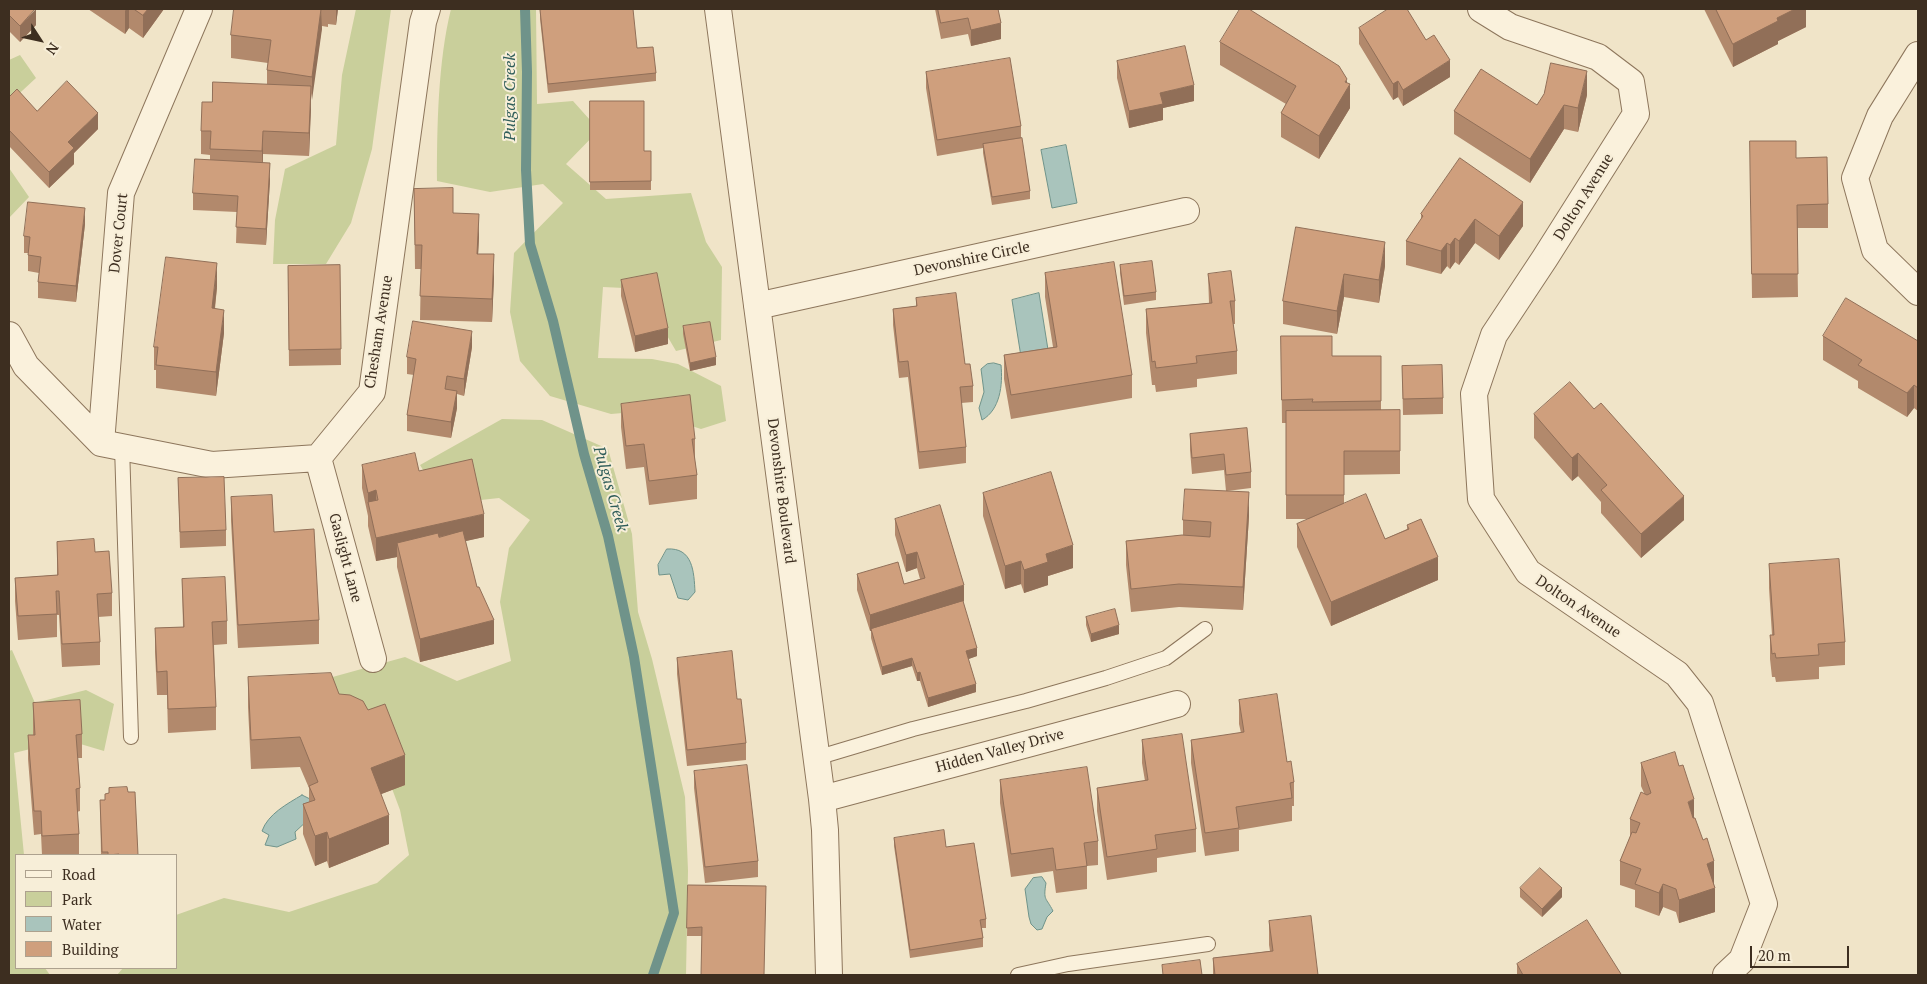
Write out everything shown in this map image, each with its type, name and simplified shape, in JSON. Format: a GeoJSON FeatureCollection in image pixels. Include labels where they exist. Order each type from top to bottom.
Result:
{"type":"FeatureCollection","features":[{"type":"Feature","properties":{"kind":"street","name":"Dover Court"},"geometry":{"type":"LineString","coordinates":[[111,444],[121,193],[199,9]]}},
{"type":"Feature","properties":{"kind":"street","name":"Chesham Avenue"},"geometry":{"type":"LineString","coordinates":[[318,458],[372,392],[423,22],[427,9]]}},
{"type":"Feature","properties":{"kind":"street","name":"Devonshire Boulevard"},"geometry":{"type":"LineString","coordinates":[[718,9],[822,799],[825,830],[829,975]]}},
{"type":"Feature","properties":{"kind":"street","name":"Dolton Avenue"},"geometry":{"type":"LineString","coordinates":[[1481,9],[1510,27],[1598,57],[1631,82],[1636,114],[1494,335],[1474,394],[1481,498],[1528,572],[1677,674],[1700,703],[1764,904],[1742,960],[1726,975]]}},
{"type":"Feature","properties":{"kind":"street"},"geometry":{"type":"LineString","coordinates":[[1918,55],[1880,116],[1855,178],[1875,250],[1918,292]]}},
{"type":"Feature","properties":{"kind":"street","name":"Devonshire Circle"},"geometry":{"type":"LineString","coordinates":[[757,306],[1186,211]]}},
{"type":"Feature","properties":{"kind":"street"},"geometry":{"type":"LineString","coordinates":[[9,335],[26,366],[111,444],[212,465],[318,458]]}},
{"type":"Feature","properties":{"kind":"street","name":"Gaslight Lane"},"geometry":{"type":"LineString","coordinates":[[318,458],[373,658]]}},
{"type":"Feature","properties":{"kind":"street","name":"Hidden Valley Drive"},"geometry":{"type":"LineString","coordinates":[[822,799],[1178,704]]}},
{"type":"Feature","properties":{"kind":"lane"},"geometry":{"type":"LineString","coordinates":[[111,444],[131,737]]}},
{"type":"Feature","properties":{"kind":"lane"},"geometry":{"type":"LineString","coordinates":[[816,758],[912,729],[1044,696],[1166,658],[1205,629]]}},
{"type":"Feature","properties":{"kind":"lane"},"geometry":{"type":"LineString","coordinates":[[1018,975],[1068,964],[1208,944]]}},
{"type":"Feature","properties":{"kind":"green space"},"geometry":{"type":"Polygon","coordinates":[[[356,9],[391,9],[372,149],[351,223],[326,264],[273,264],[275,220],[285,169],[336,145],[342,75],[356,9]]]}},
{"type":"Feature","properties":{"kind":"green space"},"geometry":{"type":"Polygon","coordinates":[[[451,9],[536,9],[537,104],[573,101],[599,130],[566,164],[606,199],[691,193],[706,242],[722,267],[721,340],[676,351],[652,310],[624,288],[603,287],[598,358],[652,359],[678,364],[721,386],[726,421],[701,429],[646,411],[611,414],[550,396],[520,361],[510,312],[514,253],[563,203],[543,184],[490,192],[437,181],[441,72],[451,9]]]}},
{"type":"Feature","properties":{"kind":"green space"},"geometry":{"type":"Polygon","coordinates":[[[20,55],[36,78],[9,103],[9,60],[20,55]]]}},
{"type":"Feature","properties":{"kind":"green space"},"geometry":{"type":"Polygon","coordinates":[[[9,168],[29,197],[9,218],[9,168]]]}},
{"type":"Feature","properties":{"kind":"green space"},"geometry":{"type":"Polygon","coordinates":[[[502,419],[542,420],[608,449],[632,534],[638,612],[652,659],[685,797],[688,871],[686,975],[117,975],[122,969],[178,969],[178,914],[224,898],[289,912],[377,883],[409,855],[400,810],[379,754],[333,739],[329,678],[405,657],[457,681],[511,661],[500,602],[509,548],[530,520],[499,498],[444,504],[420,465],[502,419]]]}},
{"type":"Feature","properties":{"kind":"green space"},"geometry":{"type":"Polygon","coordinates":[[[12,650],[35,703],[86,690],[114,704],[104,751],[67,740],[14,753],[24,854],[15,854],[15,969],[46,969],[50,975],[9,975],[9,651],[12,650]]]}},
{"type":"Feature","properties":{"kind":"water"},"geometry":{"type":"Polygon","coordinates":[[[1066,145],[1077,203],[1052,208],[1041,150],[1066,145]]]}},
{"type":"Feature","properties":{"kind":"water"},"geometry":{"type":"Polygon","coordinates":[[[1039,293],[1049,356],[1022,363],[1012,300],[1039,293]]]}},
{"type":"Feature","properties":{"kind":"water"},"geometry":{"type":"Polygon","coordinates":[[[987,364],[1001,365],[1001,389],[993,410],[982,420],[979,408],[984,392],[981,369],[987,364]]]}},
{"type":"Feature","properties":{"kind":"water"},"geometry":{"type":"Polygon","coordinates":[[[667,549],[676,549],[682,552],[687,556],[693,569],[695,592],[688,600],[678,598],[670,574],[659,575],[658,565],[667,549]]]}},
{"type":"Feature","properties":{"kind":"water"},"geometry":{"type":"Polygon","coordinates":[[[302,795],[310,799],[309,819],[295,832],[296,839],[277,847],[265,845],[269,835],[262,831],[269,819],[302,795]]]}},
{"type":"Feature","properties":{"kind":"water"},"geometry":{"type":"Polygon","coordinates":[[[1042,877],[1046,883],[1046,899],[1053,911],[1047,917],[1042,929],[1037,930],[1031,924],[1025,889],[1033,878],[1042,877]]]}},
{"type":"Feature","properties":{"kind":"building"},"geometry":{"type":"Polygon","coordinates":[[[9,9],[35,9],[20,26],[9,15],[9,9]]]}},
{"type":"Feature","properties":{"kind":"building"},"geometry":{"type":"Polygon","coordinates":[[[134,9],[148,9],[143,15],[134,9]]]}},
{"type":"Feature","properties":{"kind":"building"},"geometry":{"type":"Polygon","coordinates":[[[234,9],[321,9],[312,77],[267,70],[271,40],[231,35],[234,9]]]}},
{"type":"Feature","properties":{"kind":"building"},"geometry":{"type":"Polygon","coordinates":[[[633,9],[637,48],[653,47],[656,73],[548,84],[540,10],[633,9]]]}},
{"type":"Feature","properties":{"kind":"building"},"geometry":{"type":"Polygon","coordinates":[[[938,9],[998,9],[1001,23],[971,30],[968,18],[941,23],[938,9]]]}},
{"type":"Feature","properties":{"kind":"building"},"geometry":{"type":"Polygon","coordinates":[[[1240,9],[1249,9],[1339,66],[1347,79],[1345,82],[1350,84],[1319,136],[1281,113],[1296,86],[1220,42],[1240,9]]]}},
{"type":"Feature","properties":{"kind":"building"},"geometry":{"type":"Polygon","coordinates":[[[1388,9],[1407,9],[1426,40],[1434,35],[1450,60],[1403,90],[1398,81],[1393,84],[1359,28],[1388,9]]]}},
{"type":"Feature","properties":{"kind":"building"},"geometry":{"type":"Polygon","coordinates":[[[1716,9],[1795,9],[1777,18],[1778,21],[1733,44],[1716,9]]]}},
{"type":"Feature","properties":{"kind":"building"},"geometry":{"type":"Polygon","coordinates":[[[1185,46],[1194,85],[1160,93],[1163,104],[1129,111],[1117,61],[1185,46]]]}},
{"type":"Feature","properties":{"kind":"building"},"geometry":{"type":"Polygon","coordinates":[[[1010,58],[1021,126],[937,140],[926,72],[1010,58]]]}},
{"type":"Feature","properties":{"kind":"building"},"geometry":{"type":"Polygon","coordinates":[[[1551,63],[1587,71],[1578,108],[1564,105],[1530,159],[1454,111],[1481,69],[1537,105],[1544,94],[1551,63]]]}},
{"type":"Feature","properties":{"kind":"building"},"geometry":{"type":"Polygon","coordinates":[[[67,81],[98,113],[68,142],[74,148],[49,172],[9,130],[9,97],[17,89],[37,111],[67,81]]]}},
{"type":"Feature","properties":{"kind":"building"},"geometry":{"type":"Polygon","coordinates":[[[213,82],[311,86],[309,133],[263,131],[262,151],[210,149],[211,131],[201,131],[202,102],[212,102],[213,82]]]}},
{"type":"Feature","properties":{"kind":"building"},"geometry":{"type":"Polygon","coordinates":[[[590,101],[644,101],[644,151],[651,151],[651,181],[590,182],[590,101]]]}},
{"type":"Feature","properties":{"kind":"building"},"geometry":{"type":"Polygon","coordinates":[[[1022,138],[1030,191],[992,197],[983,144],[1022,138]]]}},
{"type":"Feature","properties":{"kind":"building"},"geometry":{"type":"Polygon","coordinates":[[[1750,141],[1796,141],[1796,158],[1827,157],[1828,204],[1797,205],[1798,274],[1752,274],[1750,141]]]}},
{"type":"Feature","properties":{"kind":"building"},"geometry":{"type":"Polygon","coordinates":[[[1460,158],[1523,202],[1499,236],[1475,219],[1459,241],[1455,238],[1450,245],[1447,243],[1441,251],[1406,241],[1423,216],[1421,214],[1460,158]]]}},
{"type":"Feature","properties":{"kind":"building"},"geometry":{"type":"Polygon","coordinates":[[[195,159],[270,163],[266,229],[236,227],[238,196],[193,193],[195,159]]]}},
{"type":"Feature","properties":{"kind":"building"},"geometry":{"type":"Polygon","coordinates":[[[453,188],[453,213],[479,214],[477,254],[494,254],[492,299],[420,296],[422,245],[415,245],[414,189],[453,188]]]}},
{"type":"Feature","properties":{"kind":"building"},"geometry":{"type":"Polygon","coordinates":[[[28,202],[85,208],[76,286],[38,282],[41,257],[28,255],[30,237],[24,236],[28,202]]]}},
{"type":"Feature","properties":{"kind":"building"},"geometry":{"type":"Polygon","coordinates":[[[1296,227],[1385,242],[1379,280],[1344,274],[1337,311],[1283,301],[1296,227]]]}},
{"type":"Feature","properties":{"kind":"building"},"geometry":{"type":"Polygon","coordinates":[[[166,257],[217,263],[212,308],[224,310],[216,372],[156,365],[158,347],[154,347],[166,257]]]}},
{"type":"Feature","properties":{"kind":"building"},"geometry":{"type":"Polygon","coordinates":[[[1152,261],[1156,292],[1124,296],[1120,265],[1152,261]]]}},
{"type":"Feature","properties":{"kind":"building"},"geometry":{"type":"Polygon","coordinates":[[[1114,262],[1132,375],[1011,395],[1004,355],[1057,347],[1045,273],[1114,262]]]}},
{"type":"Feature","properties":{"kind":"building"},"geometry":{"type":"Polygon","coordinates":[[[340,265],[341,349],[289,350],[288,266],[340,265]]]}},
{"type":"Feature","properties":{"kind":"building"},"geometry":{"type":"Polygon","coordinates":[[[1231,271],[1235,301],[1230,301],[1237,351],[1196,356],[1197,363],[1156,368],[1155,361],[1152,362],[1146,309],[1212,303],[1208,274],[1231,271]]]}},
{"type":"Feature","properties":{"kind":"building"},"geometry":{"type":"Polygon","coordinates":[[[657,273],[668,328],[635,336],[621,280],[657,273]]]}},
{"type":"Feature","properties":{"kind":"building"},"geometry":{"type":"Polygon","coordinates":[[[956,293],[965,364],[970,364],[973,386],[960,387],[966,447],[919,452],[908,361],[899,362],[893,309],[917,306],[916,298],[956,293]]]}},
{"type":"Feature","properties":{"kind":"building"},"geometry":{"type":"Polygon","coordinates":[[[1846,298],[1918,341],[1918,388],[1914,385],[1907,393],[1858,365],[1862,360],[1823,336],[1846,298]]]}},
{"type":"Feature","properties":{"kind":"building"},"geometry":{"type":"Polygon","coordinates":[[[413,321],[472,331],[464,379],[447,376],[445,389],[457,391],[451,422],[407,415],[416,359],[407,357],[413,321]]]}},
{"type":"Feature","properties":{"kind":"building"},"geometry":{"type":"Polygon","coordinates":[[[710,322],[716,357],[690,363],[683,326],[710,322]]]}},
{"type":"Feature","properties":{"kind":"building"},"geometry":{"type":"Polygon","coordinates":[[[1281,336],[1332,336],[1332,356],[1381,356],[1381,401],[1312,402],[1313,399],[1282,400],[1281,336]]]}},
{"type":"Feature","properties":{"kind":"building"},"geometry":{"type":"Polygon","coordinates":[[[1442,365],[1443,398],[1403,399],[1402,366],[1442,365]]]}},
{"type":"Feature","properties":{"kind":"building"},"geometry":{"type":"Polygon","coordinates":[[[1570,382],[1594,409],[1601,403],[1684,496],[1641,534],[1601,490],[1607,485],[1578,453],[1572,458],[1534,414],[1570,382]]]}},
{"type":"Feature","properties":{"kind":"building"},"geometry":{"type":"Polygon","coordinates":[[[690,395],[695,439],[692,439],[697,475],[649,481],[644,444],[626,446],[621,404],[690,395]]]}},
{"type":"Feature","properties":{"kind":"building"},"geometry":{"type":"Polygon","coordinates":[[[1400,410],[1400,451],[1344,451],[1344,495],[1286,495],[1286,411],[1400,410]]]}},
{"type":"Feature","properties":{"kind":"building"},"geometry":{"type":"Polygon","coordinates":[[[1247,428],[1251,472],[1226,475],[1224,454],[1192,458],[1190,434],[1247,428]]]}},
{"type":"Feature","properties":{"kind":"building"},"geometry":{"type":"Polygon","coordinates":[[[415,453],[419,471],[472,459],[484,514],[376,538],[368,502],[378,500],[376,490],[368,493],[362,465],[415,453]]]}},
{"type":"Feature","properties":{"kind":"building"},"geometry":{"type":"Polygon","coordinates":[[[1051,472],[1073,545],[1046,554],[1048,562],[1024,570],[1021,561],[1005,566],[983,493],[1051,472]]]}},
{"type":"Feature","properties":{"kind":"building"},"geometry":{"type":"Polygon","coordinates":[[[224,477],[226,530],[180,532],[178,478],[224,477]]]}},
{"type":"Feature","properties":{"kind":"building"},"geometry":{"type":"Polygon","coordinates":[[[1185,489],[1249,492],[1243,587],[1179,584],[1131,589],[1126,541],[1182,535],[1210,537],[1211,522],[1183,520],[1185,489]]]}},
{"type":"Feature","properties":{"kind":"building"},"geometry":{"type":"Polygon","coordinates":[[[1366,494],[1385,539],[1409,529],[1407,525],[1421,519],[1438,557],[1331,602],[1297,524],[1366,494]]]}},
{"type":"Feature","properties":{"kind":"building"},"geometry":{"type":"Polygon","coordinates":[[[272,495],[274,532],[314,529],[319,620],[238,625],[231,497],[272,495]]]}},
{"type":"Feature","properties":{"kind":"building"},"geometry":{"type":"Polygon","coordinates":[[[940,505],[964,585],[870,615],[857,574],[898,562],[904,584],[925,578],[917,552],[906,555],[895,519],[940,505]]]}},
{"type":"Feature","properties":{"kind":"building"},"geometry":{"type":"Polygon","coordinates":[[[463,531],[477,587],[479,587],[494,620],[420,639],[397,543],[438,533],[439,537],[463,531]]]}},
{"type":"Feature","properties":{"kind":"building"},"geometry":{"type":"Polygon","coordinates":[[[94,539],[95,552],[109,551],[112,593],[97,594],[100,642],[62,644],[59,591],[56,591],[57,614],[18,616],[15,578],[58,575],[57,542],[94,539]]]}},
{"type":"Feature","properties":{"kind":"building"},"geometry":{"type":"Polygon","coordinates":[[[1839,559],[1845,642],[1818,644],[1819,655],[1776,658],[1775,653],[1772,654],[1770,635],[1774,635],[1769,564],[1839,559]]]}},
{"type":"Feature","properties":{"kind":"building"},"geometry":{"type":"Polygon","coordinates":[[[225,577],[227,621],[212,622],[216,707],[168,709],[167,671],[157,672],[155,628],[184,627],[182,579],[225,577]]]}},
{"type":"Feature","properties":{"kind":"building"},"geometry":{"type":"Polygon","coordinates":[[[963,601],[977,648],[966,651],[976,684],[928,698],[920,672],[917,673],[912,658],[882,667],[871,629],[963,601]]]}},
{"type":"Feature","properties":{"kind":"building"},"geometry":{"type":"Polygon","coordinates":[[[1115,609],[1119,625],[1091,634],[1086,617],[1115,609]]]}},
{"type":"Feature","properties":{"kind":"building"},"geometry":{"type":"Polygon","coordinates":[[[732,651],[737,699],[741,699],[746,743],[687,750],[677,658],[732,651]]]}},
{"type":"Feature","properties":{"kind":"building"},"geometry":{"type":"Polygon","coordinates":[[[331,673],[339,694],[350,695],[363,701],[368,710],[385,704],[405,755],[371,768],[389,815],[329,839],[327,832],[315,836],[303,804],[315,800],[309,786],[318,782],[300,737],[251,740],[248,677],[331,673]]]}},
{"type":"Feature","properties":{"kind":"building"},"geometry":{"type":"Polygon","coordinates":[[[1277,694],[1287,762],[1291,761],[1294,782],[1290,783],[1292,798],[1236,807],[1239,828],[1205,833],[1191,740],[1244,732],[1239,700],[1277,694]]]}},
{"type":"Feature","properties":{"kind":"building"},"geometry":{"type":"Polygon","coordinates":[[[80,700],[82,734],[76,735],[80,788],[76,789],[79,834],[42,836],[41,811],[34,811],[28,735],[35,735],[33,703],[80,700]]]}},
{"type":"Feature","properties":{"kind":"building"},"geometry":{"type":"Polygon","coordinates":[[[1182,734],[1196,829],[1155,835],[1157,849],[1107,857],[1097,788],[1148,780],[1142,740],[1182,734]]]}},
{"type":"Feature","properties":{"kind":"building"},"geometry":{"type":"Polygon","coordinates":[[[1675,752],[1679,766],[1683,765],[1694,799],[1688,802],[1693,818],[1695,818],[1703,840],[1707,838],[1714,861],[1707,864],[1715,888],[1679,900],[1676,889],[1663,884],[1659,893],[1635,884],[1641,869],[1620,861],[1632,832],[1636,833],[1640,823],[1630,819],[1641,792],[1647,795],[1651,793],[1641,763],[1675,752]]]}},
{"type":"Feature","properties":{"kind":"building"},"geometry":{"type":"Polygon","coordinates":[[[747,765],[758,861],[705,867],[694,771],[747,765]]]}},
{"type":"Feature","properties":{"kind":"building"},"geometry":{"type":"Polygon","coordinates":[[[1087,767],[1098,841],[1084,843],[1087,866],[1056,870],[1053,848],[1011,854],[1000,780],[1087,767]]]}},
{"type":"Feature","properties":{"kind":"building"},"geometry":{"type":"Polygon","coordinates":[[[127,787],[128,792],[135,792],[138,854],[108,854],[108,852],[102,852],[100,800],[105,800],[105,794],[109,793],[109,788],[127,787]]]}},
{"type":"Feature","properties":{"kind":"building"},"geometry":{"type":"Polygon","coordinates":[[[944,830],[946,847],[974,843],[986,919],[980,920],[983,938],[910,950],[894,838],[944,830]]]}},
{"type":"Feature","properties":{"kind":"building"},"geometry":{"type":"Polygon","coordinates":[[[1540,868],[1562,888],[1542,909],[1520,888],[1540,868]]]}},
{"type":"Feature","properties":{"kind":"building"},"geometry":{"type":"Polygon","coordinates":[[[688,885],[766,886],[764,975],[701,975],[702,927],[687,928],[688,885]]]}},
{"type":"Feature","properties":{"kind":"building"},"geometry":{"type":"Polygon","coordinates":[[[1311,916],[1318,975],[1215,975],[1213,958],[1273,951],[1269,921],[1311,916]]]}},
{"type":"Feature","properties":{"kind":"building"},"geometry":{"type":"Polygon","coordinates":[[[1587,920],[1621,974],[1523,975],[1517,964],[1587,920]]]}},
{"type":"Feature","properties":{"kind":"building"},"geometry":{"type":"Polygon","coordinates":[[[1200,960],[1202,975],[1163,975],[1162,965],[1200,960]]]}},
{"type":"Feature","properties":{"kind":"waterway","name":"Pulgas Creek"},"geometry":{"type":"LineString","coordinates":[[525,9],[527,72],[526,170],[530,244],[553,321],[584,454],[608,536],[634,657],[674,913],[653,975]]}}]}
